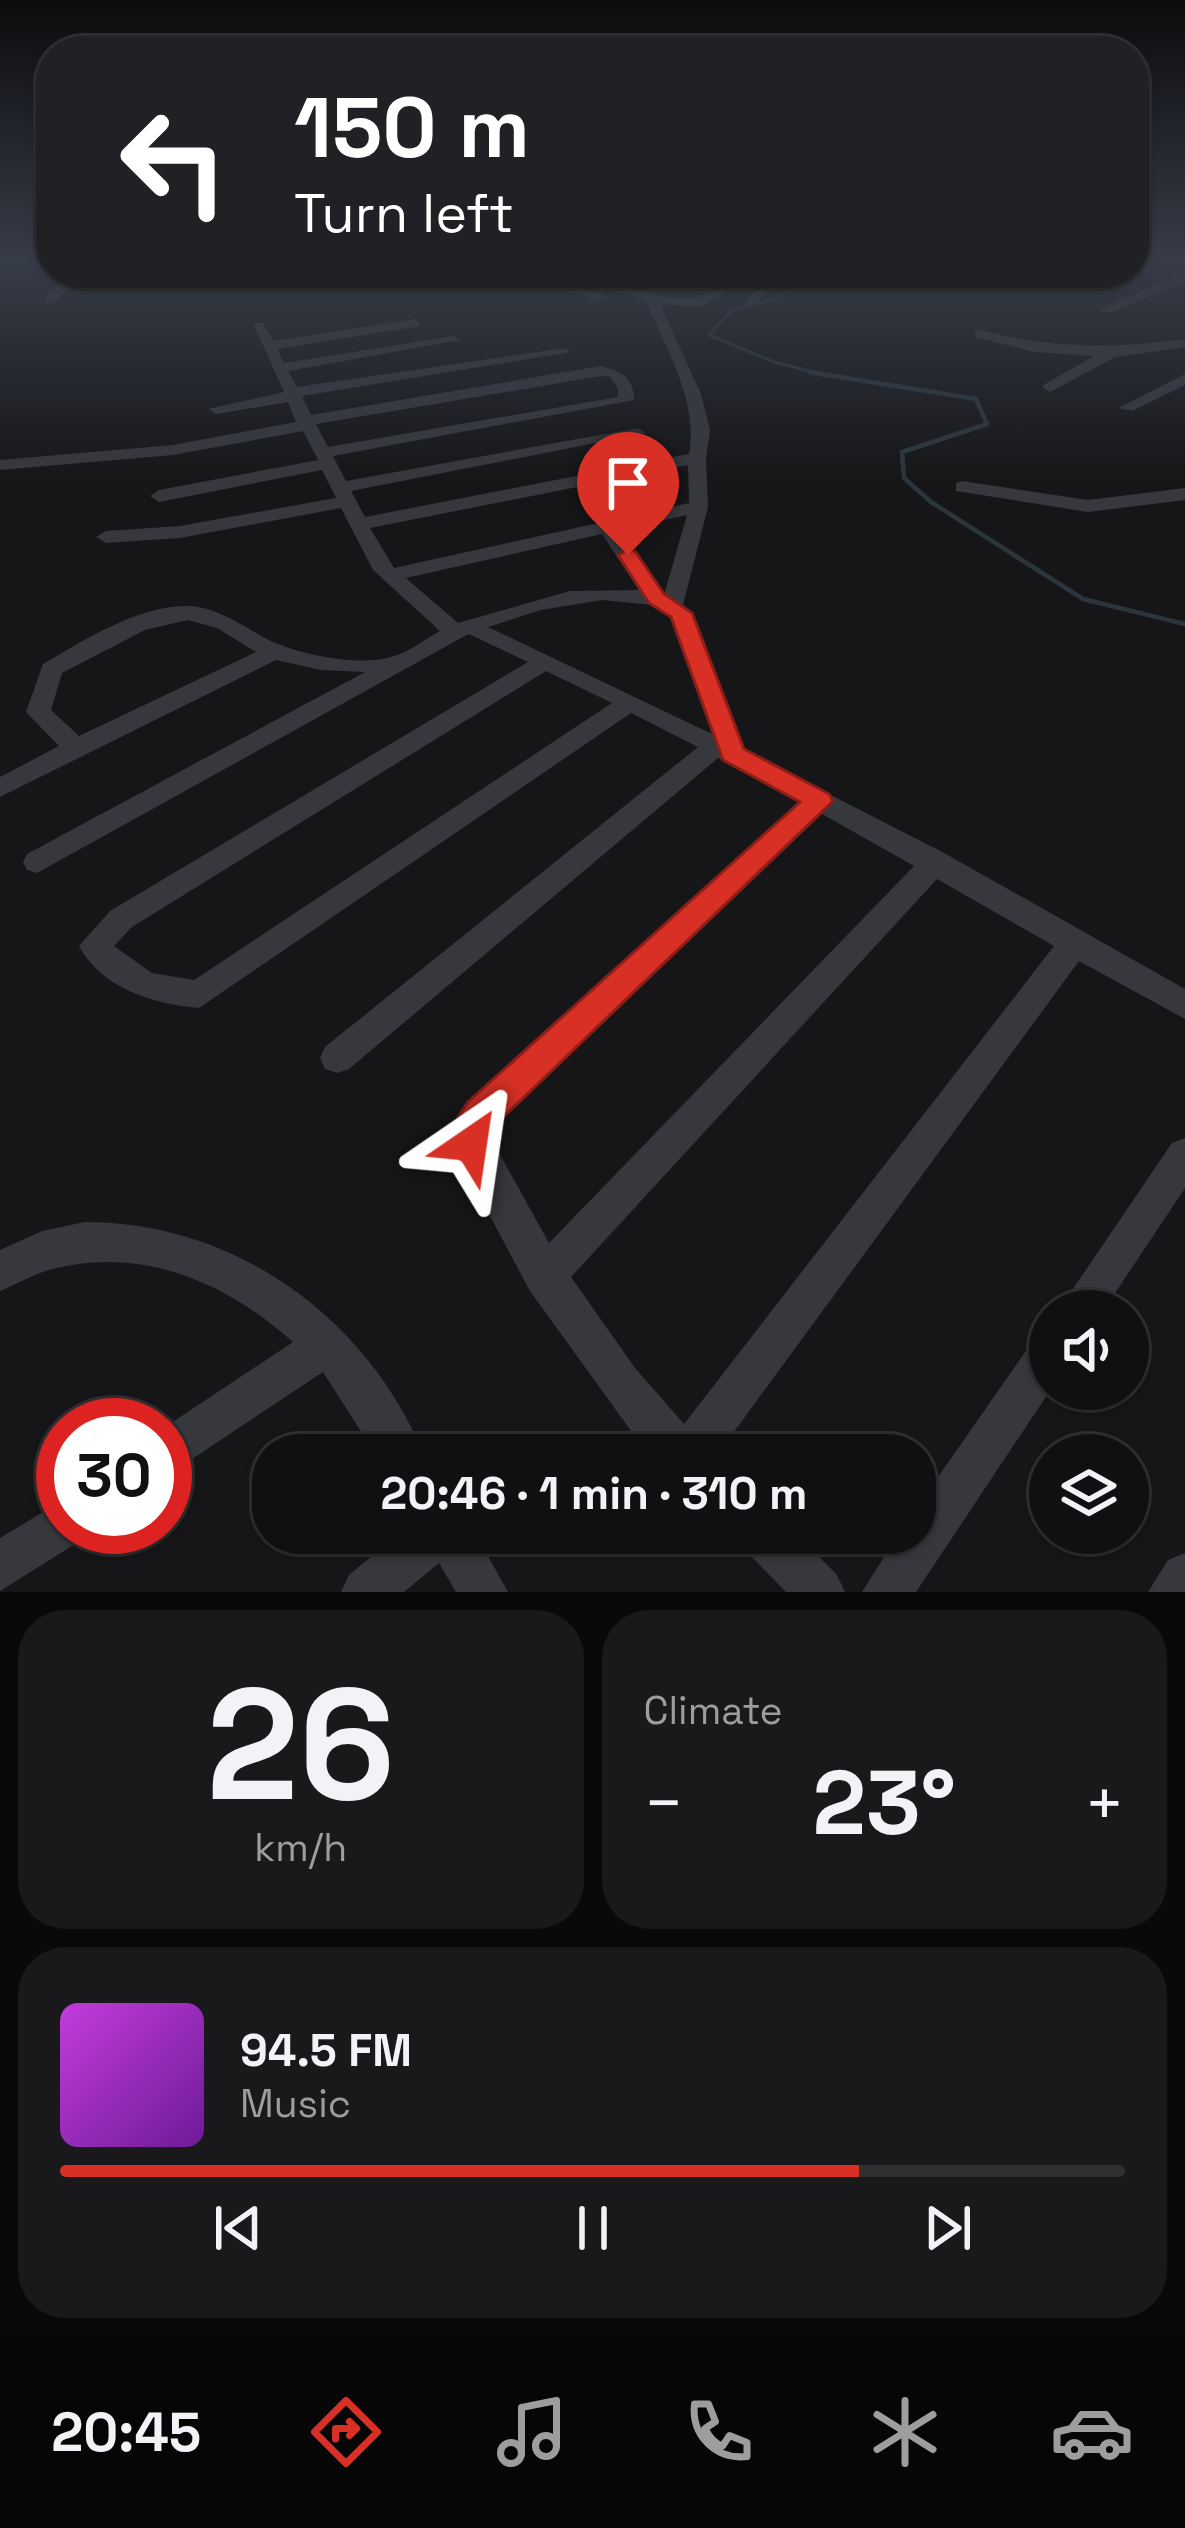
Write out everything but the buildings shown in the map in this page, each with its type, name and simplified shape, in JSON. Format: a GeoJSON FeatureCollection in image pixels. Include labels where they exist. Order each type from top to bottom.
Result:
{"type":"FeatureCollection","features":[{"type":"Feature","properties":{"kind":"street"},"geometry":{"type":"LineString","coordinates":[[263,333],[356,526],[390,575],[465,627],[546,661],[724,750],[937,862],[1185,1004]]}},
{"type":"Feature","properties":{"kind":"street"},"geometry":{"type":"LineString","coordinates":[[271,346],[351,333]]}},
{"type":"Feature","properties":{"kind":"street"},"geometry":{"type":"LineString","coordinates":[[664,602],[699,507],[697,458],[702,430],[693,394],[666,333]]}},
{"type":"Feature","properties":{"kind":"street"},"geometry":{"type":"LineString","coordinates":[[980,334],[1035,348],[1111,353],[1185,343]]}},
{"type":"Feature","properties":{"kind":"street"},"geometry":{"type":"LineString","coordinates":[[279,368],[453,340]]}},
{"type":"Feature","properties":{"kind":"street"},"geometry":{"type":"LineString","coordinates":[[217,409],[564,352]]}},
{"type":"Feature","properties":{"kind":"street"},"geometry":{"type":"LineString","coordinates":[[1050,387],[1111,353]]}},
{"type":"Feature","properties":{"kind":"street"},"geometry":{"type":"LineString","coordinates":[[0,465],[173,450],[601,371],[615,374],[626,388],[626,400],[160,496]]}},
{"type":"Feature","properties":{"kind":"street"},"geometry":{"type":"LineString","coordinates":[[1126,408],[1185,379]]}},
{"type":"Feature","properties":{"kind":"street"},"geometry":{"type":"LineString","coordinates":[[106,537],[180,532],[638,433]]}},
{"type":"Feature","properties":{"kind":"street"},"geometry":{"type":"LineString","coordinates":[[356,526],[697,458]]}},
{"type":"Feature","properties":{"kind":"street"},"geometry":{"type":"LineString","coordinates":[[962,487],[1088,506],[1185,494]]}},
{"type":"Feature","properties":{"kind":"street"},"geometry":{"type":"LineString","coordinates":[[390,575],[699,507]]}},
{"type":"Feature","properties":{"kind":"street"},"geometry":{"type":"LineString","coordinates":[[606,525],[690,632],[724,750]]}},
{"type":"Feature","properties":{"kind":"street"},"geometry":{"type":"LineString","coordinates":[[38,862],[465,627],[578,598],[637,593],[664,602]]}},
{"type":"Feature","properties":{"kind":"street"},"geometry":{"type":"LineString","coordinates":[[76,748],[38,712],[47,675],[60,664],[137,628],[186,613],[249,636],[274,652],[333,664],[395,664]]}},
{"type":"Feature","properties":{"kind":"street"},"geometry":{"type":"LineString","coordinates":[[0,788],[274,652]]}},
{"type":"Feature","properties":{"kind":"street"},"geometry":{"type":"LineString","coordinates":[[546,661],[121,919],[94,946],[119,970],[149,986],[175,994],[200,994],[630,702]]}},
{"type":"Feature","properties":{"kind":"street"},"geometry":{"type":"LineString","coordinates":[[337,1058],[724,750]]}},
{"type":"Feature","properties":{"kind":"street"},"geometry":{"type":"LineString","coordinates":[[664,1434],[632,1403],[544,1277],[471,1144],[470,1129],[819,801]]}},
{"type":"Feature","properties":{"kind":"street"},"geometry":{"type":"LineString","coordinates":[[544,1277],[937,862]]}},
{"type":"Feature","properties":{"kind":"street"},"geometry":{"type":"LineString","coordinates":[[702,1434],[1074,943]]}},
{"type":"Feature","properties":{"kind":"street"},"geometry":{"type":"LineString","coordinates":[[1093,1290],[1185,1156]]}},
{"type":"Feature","properties":{"kind":"street"},"geometry":{"type":"LineString","coordinates":[[0,1271],[33,1253],[79,1243],[158,1243],[234,1276],[327,1343],[387,1434]]}},
{"type":"Feature","properties":{"kind":"street"},"geometry":{"type":"LineString","coordinates":[[192,1436],[327,1343]]}},
{"type":"Feature","properties":{"kind":"street"},"geometry":{"type":"LineString","coordinates":[[886,1592],[1029,1384]]}},
{"type":"Feature","properties":{"kind":"street"},"geometry":{"type":"LineString","coordinates":[[0,1567],[36,1542]]}},
{"type":"Feature","properties":{"kind":"street"},"geometry":{"type":"LineString","coordinates":[[366,1592],[412,1554]]}},
{"type":"Feature","properties":{"kind":"street"},"geometry":{"type":"LineString","coordinates":[[460,1554],[483,1592]]}},
{"type":"Feature","properties":{"kind":"street"},"geometry":{"type":"LineString","coordinates":[[783,1554],[820,1592]]}},
{"type":"Feature","properties":{"kind":"street"},"geometry":{"type":"LineString","coordinates":[[1173,1592],[1185,1577]]}},
{"type":"Feature","properties":{"kind":"waterway"},"geometry":{"type":"LineString","coordinates":[[711,333],[774,362],[818,373]]}},
{"type":"Feature","properties":{"kind":"waterway"},"geometry":{"type":"LineString","coordinates":[[809,372],[818,373]]}},
{"type":"Feature","properties":{"kind":"waterway"},"geometry":{"type":"LineString","coordinates":[[818,373],[976,399],[987,424],[902,452],[904,478],[931,502],[1083,599],[1185,624]]}},
{"type":"Feature","properties":{"kind":"waterway"},"geometry":{"type":"LineString","coordinates":[[818,373],[824,375]]}},
{"type":"Feature","properties":{"kind":"route"},"geometry":{"type":"LineString","coordinates":[[471,1144],[470,1129],[481,1114],[819,801],[733,754],[681,613],[656,598],[628,555]]}}]}
